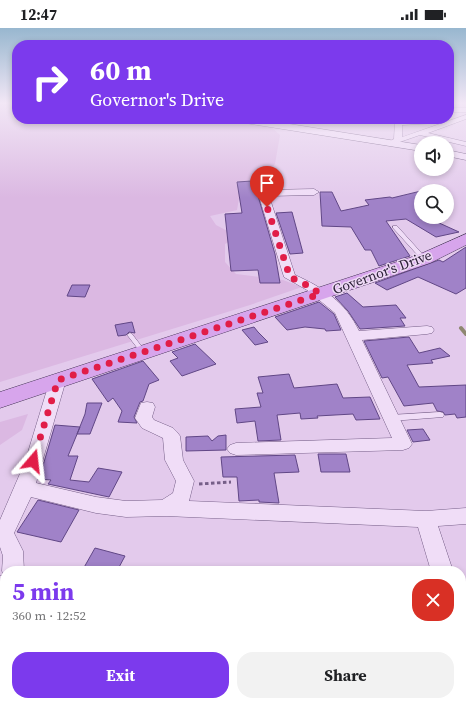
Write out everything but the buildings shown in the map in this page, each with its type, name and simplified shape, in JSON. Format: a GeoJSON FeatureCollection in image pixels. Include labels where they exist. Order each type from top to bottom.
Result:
{"type":"FeatureCollection","features":[{"type":"Feature","properties":{"kind":"main road"},"geometry":{"type":"LineString","coordinates":[[349,135],[394,141],[414,146]]}},
{"type":"Feature","properties":{"kind":"main road"},"geometry":{"type":"LineString","coordinates":[[454,154],[466,157]]}},
{"type":"Feature","properties":{"kind":"main road","name":"Governor's Drive"},"geometry":{"type":"LineString","coordinates":[[0,400],[424,259],[466,239]]}},
{"type":"Feature","properties":{"kind":"street"},"geometry":{"type":"LineString","coordinates":[[395,135],[394,141],[415,135]]}},
{"type":"Feature","properties":{"kind":"street"},"geometry":{"type":"LineString","coordinates":[[428,135],[465,142]]}},
{"type":"Feature","properties":{"kind":"street"},"geometry":{"type":"LineString","coordinates":[[442,135],[465,142]]}},
{"type":"Feature","properties":{"kind":"street"},"geometry":{"type":"LineString","coordinates":[[454,148],[465,142]]}},
{"type":"Feature","properties":{"kind":"street"},"geometry":{"type":"LineString","coordinates":[[236,449],[403,444],[354,336],[340,310],[311,287],[290,277],[262,191],[314,192]]}},
{"type":"Feature","properties":{"kind":"street"},"geometry":{"type":"LineString","coordinates":[[354,336],[427,330]]}},
{"type":"Feature","properties":{"kind":"street"},"geometry":{"type":"LineString","coordinates":[[14,566],[15,560],[13,548],[1,536],[25,488],[58,380]]}},
{"type":"Feature","properties":{"kind":"street"},"geometry":{"type":"LineString","coordinates":[[147,407],[143,418],[148,424],[167,432],[171,436],[174,460],[185,482],[182,497],[166,508]]}},
{"type":"Feature","properties":{"kind":"street"},"geometry":{"type":"LineString","coordinates":[[25,488],[96,505],[126,508],[166,508],[426,519],[466,516]]}},
{"type":"Feature","properties":{"kind":"street"},"geometry":{"type":"LineString","coordinates":[[426,519],[440,566]]}},
{"type":"Feature","properties":{"kind":"lane"},"geometry":{"type":"LineString","coordinates":[[395,228],[424,259]]}},
{"type":"Feature","properties":{"kind":"lane"},"geometry":{"type":"LineString","coordinates":[[130,335],[144,353]]}},
{"type":"Feature","properties":{"kind":"lane"},"geometry":{"type":"LineString","coordinates":[[391,418],[440,415]]}},
{"type":"Feature","properties":{"kind":"path"},"geometry":{"type":"LineString","coordinates":[[184,489],[203,482],[231,482]]}},
{"type":"Feature","properties":{"kind":"shaded area"},"geometry":{"type":"Polygon","coordinates":[[[0,135],[280,135],[275,164],[264,179],[241,187],[237,210],[210,216],[216,225],[239,237],[225,244],[225,262],[236,274],[283,280],[302,287],[250,305],[0,382],[0,135]]]}},
{"type":"Feature","properties":{"kind":"shaded area"},"geometry":{"type":"Polygon","coordinates":[[[28,414],[22,430],[0,445],[0,422],[28,414]]]}},
{"type":"Feature","properties":{"kind":"waterway"},"geometry":{"type":"LineString","coordinates":[[461,328],[466,334]]}},
{"type":"Feature","properties":{"kind":"route"},"geometry":{"type":"LineString","coordinates":[[33,461],[58,380],[320,294],[311,287],[293,280],[290,277],[267,207]]}}]}
